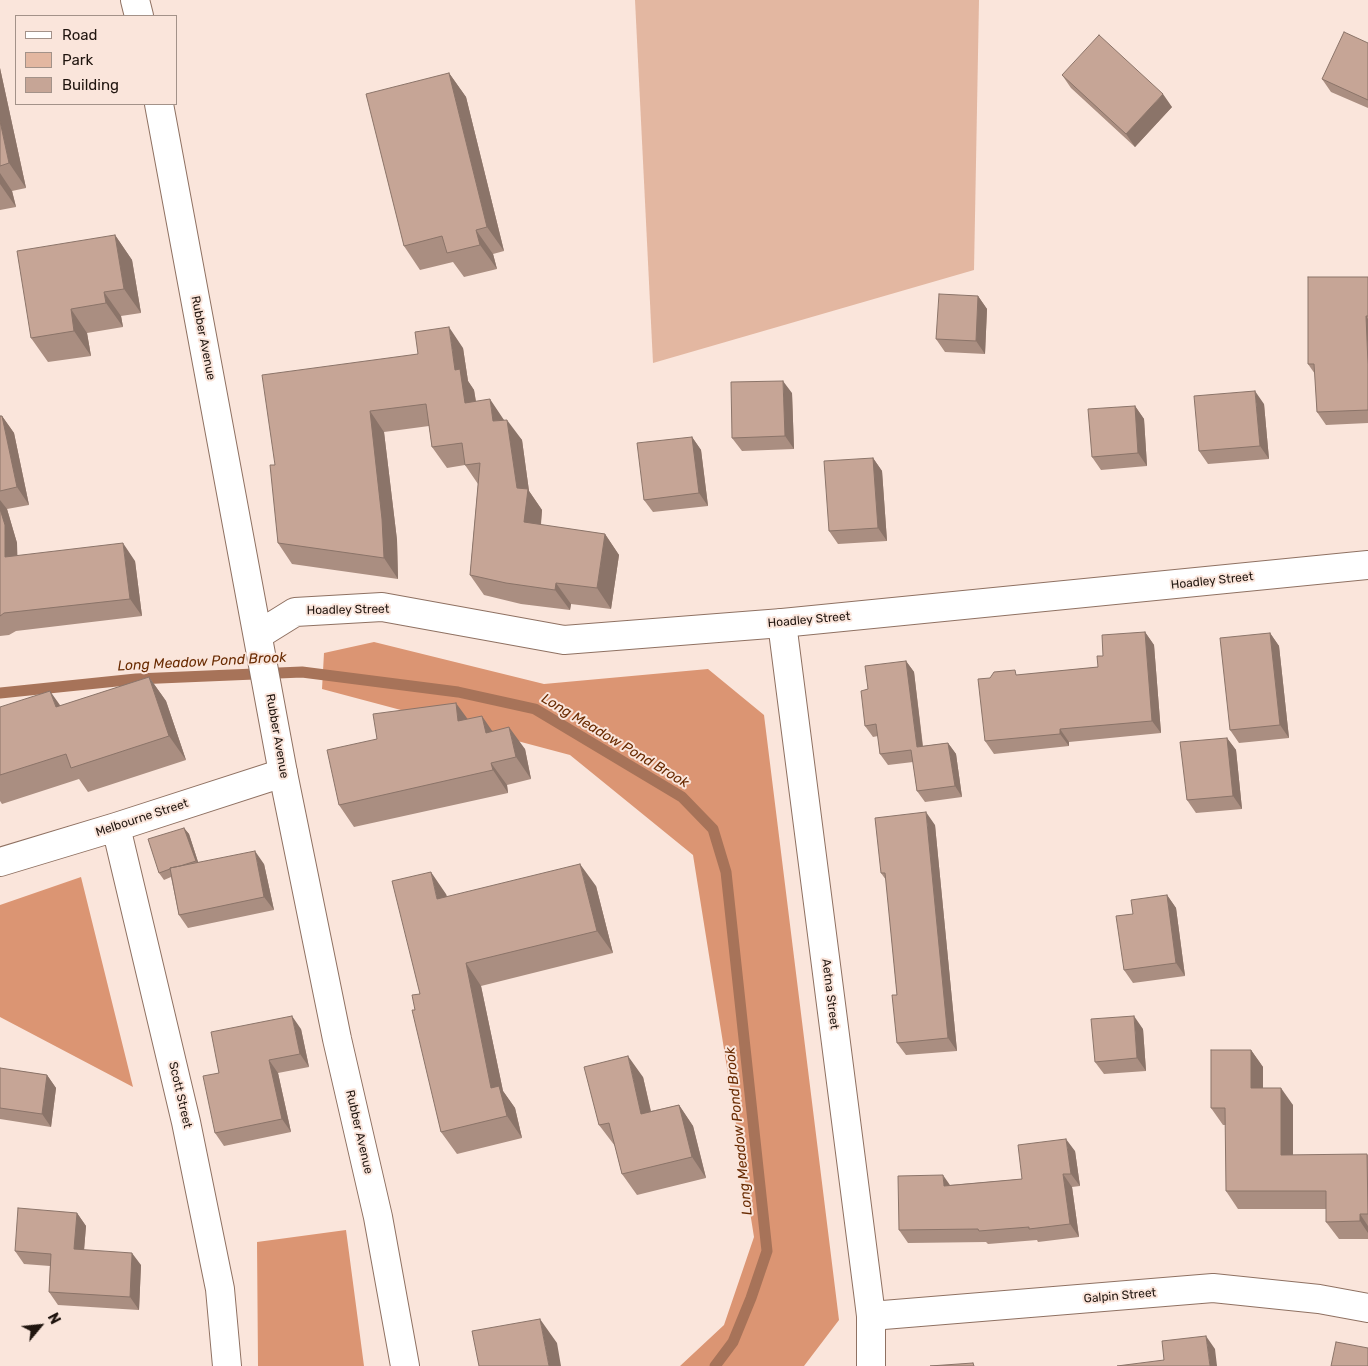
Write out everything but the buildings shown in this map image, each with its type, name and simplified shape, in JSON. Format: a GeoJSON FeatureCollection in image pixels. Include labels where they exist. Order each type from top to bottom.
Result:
{"type":"FeatureCollection","features":[{"type":"Feature","properties":{"kind":"street"},"geometry":{"type":"LineString","coordinates":[[135,0],[139,15]]}},
{"type":"Feature","properties":{"kind":"street","name":"Rubber Avenue"},"geometry":{"type":"LineString","coordinates":[[159,105],[283,773],[337,1039],[378,1217],[405,1366]]}},
{"type":"Feature","properties":{"kind":"street","name":"Hoadley Street"},"geometry":{"type":"LineString","coordinates":[[258,635],[295,612],[382,607],[564,640],[782,623],[1368,565]]}},
{"type":"Feature","properties":{"kind":"street","name":"Aetna Street"},"geometry":{"type":"LineString","coordinates":[[782,623],[870,1316],[872,1366]]}},
{"type":"Feature","properties":{"kind":"street","name":"Melbourne Street"},"geometry":{"type":"LineString","coordinates":[[0,862],[283,773]]}},
{"type":"Feature","properties":{"kind":"street","name":"Scott Street"},"geometry":{"type":"LineString","coordinates":[[116,827],[186,1122],[220,1289],[227,1366]]}},
{"type":"Feature","properties":{"kind":"street","name":"Galpin Street"},"geometry":{"type":"LineString","coordinates":[[870,1316],[1212,1288],[1319,1299],[1368,1308]]}},
{"type":"Feature","properties":{"kind":"green space"},"geometry":{"type":"Polygon","coordinates":[[[635,0],[979,0],[974,270],[653,363],[635,0]]]}},
{"type":"Feature","properties":{"kind":"shaded area"},"geometry":{"type":"Polygon","coordinates":[[[374,642],[544,684],[708,669],[764,715],[839,1320],[804,1366],[680,1366],[724,1325],[754,1237],[693,855],[570,755],[322,689],[324,653],[374,642]]]}},
{"type":"Feature","properties":{"kind":"shaded area"},"geometry":{"type":"Polygon","coordinates":[[[81,877],[133,1087],[0,1017],[0,905],[81,877]]]}},
{"type":"Feature","properties":{"kind":"shaded area"},"geometry":{"type":"Polygon","coordinates":[[[346,1230],[364,1366],[258,1366],[257,1242],[346,1230]]]}},
{"type":"Feature","properties":{"kind":"waterway","name":"Long Meadow Pond Brook"},"geometry":{"type":"LineString","coordinates":[[0,693],[136,679],[302,672],[458,692],[535,709],[682,797],[713,829],[726,872],[767,1251],[733,1342],[715,1366]]}}]}
